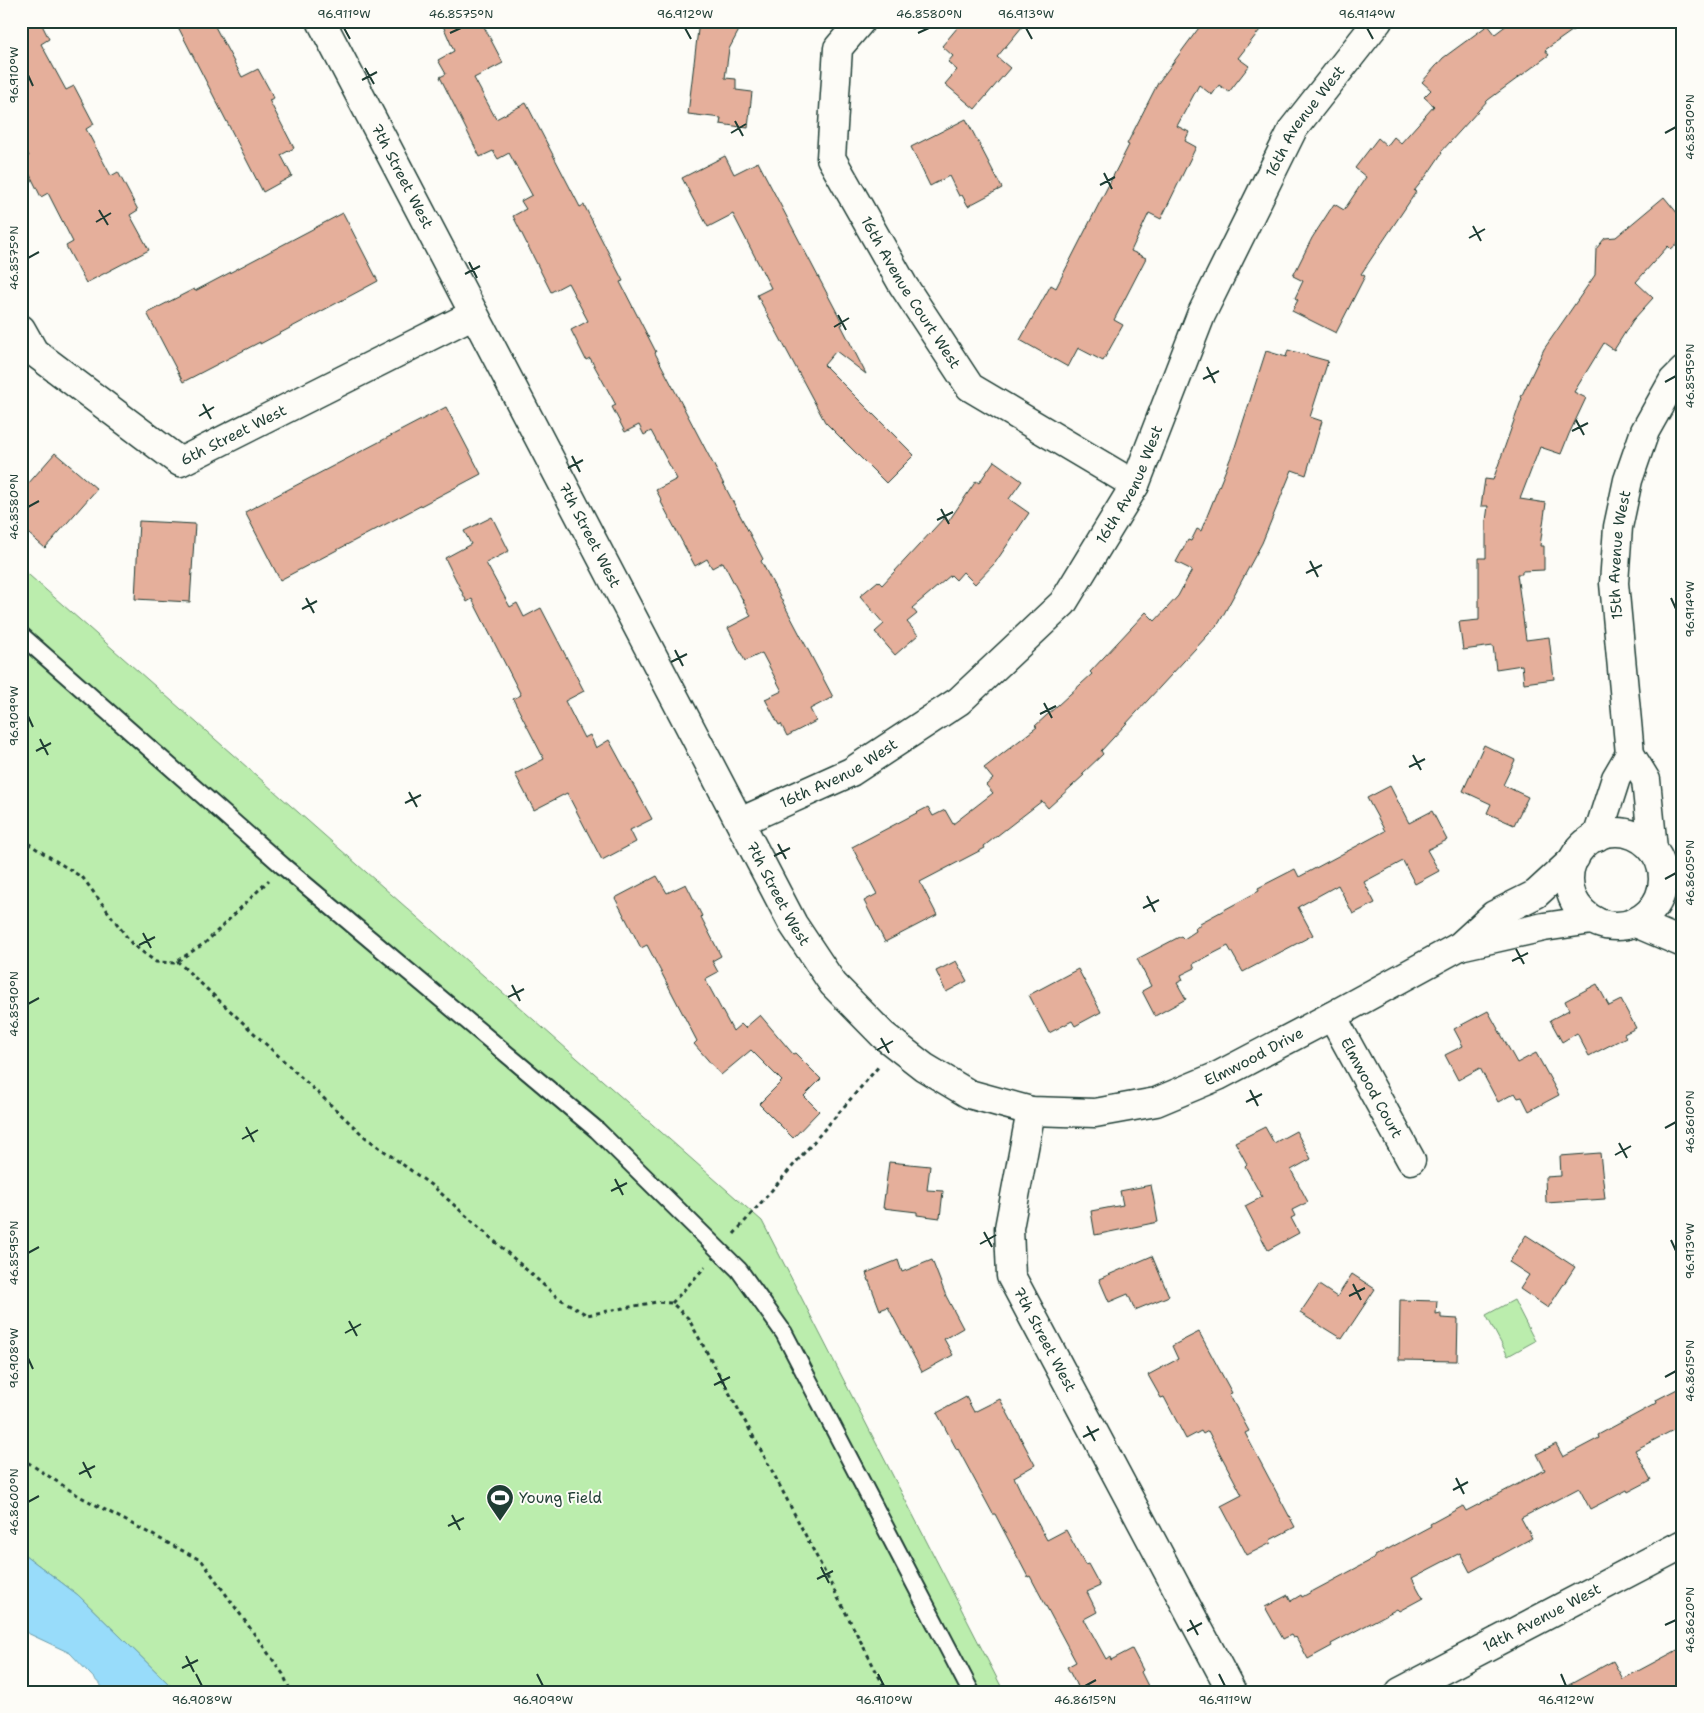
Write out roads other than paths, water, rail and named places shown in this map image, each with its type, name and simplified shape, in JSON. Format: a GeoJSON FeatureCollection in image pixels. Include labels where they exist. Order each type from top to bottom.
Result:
{"type":"FeatureCollection","features":[{"type":"Feature","properties":{"kind":"street","name":"7th Street West"},"geometry":{"type":"LineString","coordinates":[[321,21],[793,924],[833,984],[883,1035],[924,1067],[969,1094],[1031,1111],[1009,1228],[1011,1276],[1232,1692]]}},
{"type":"Feature","properties":{"kind":"street","name":"16th Avenue Court West"},"geometry":{"type":"LineString","coordinates":[[861,21],[838,48],[831,158],[903,285],[970,387],[1135,486]]}},
{"type":"Feature","properties":{"kind":"street","name":"16th Avenue West"},"geometry":{"type":"LineString","coordinates":[[740,822],[851,772],[960,701],[1062,603],[1135,486],[1201,316],[1293,129],[1378,21]]}},
{"type":"Feature","properties":{"kind":"street","name":"6th Street West"},"geometry":{"type":"LineString","coordinates":[[21,329],[34,352],[180,462],[474,314]]}},
{"type":"Feature","properties":{"kind":"street","name":"15th Avenue West"},"geometry":{"type":"LineString","coordinates":[[1658,860],[1646,780],[1630,754],[1614,583],[1618,528],[1628,480],[1646,431],[1673,381],[1683,371]]}},
{"type":"Feature","properties":{"kind":"street"},"geometry":{"type":"LineString","coordinates":[[1597,837],[1616,778],[1630,754]]}},
{"type":"Feature","properties":{"kind":"street"},"geometry":{"type":"LineString","coordinates":[[1658,860],[1663,887],[1658,902],[1649,914],[1636,922],[1621,926],[1606,926],[1592,920],[1581,911],[1573,899],[1570,886],[1570,871],[1575,858],[1584,845],[1597,837],[1611,832],[1627,834],[1641,839],[1658,860],[1683,898]]}},
{"type":"Feature","properties":{"kind":"street","name":"Elmwood Drive"},"geometry":{"type":"LineString","coordinates":[[1031,1111],[1095,1113],[1156,1102],[1218,1076],[1460,946],[1494,915],[1536,894],[1575,858]]}},
{"type":"Feature","properties":{"kind":"street","name":"Elmwood Drive"},"geometry":{"type":"LineString","coordinates":[[1460,946],[1544,927],[1592,920]]}},
{"type":"Feature","properties":{"kind":"street"},"geometry":{"type":"LineString","coordinates":[[1636,922],[1683,943]]}},
{"type":"Feature","properties":{"kind":"street","name":"Elmwood Court"},"geometry":{"type":"LineString","coordinates":[[1332,1016],[1411,1160]]}},
{"type":"Feature","properties":{"kind":"street","name":"14th Avenue West"},"geometry":{"type":"LineString","coordinates":[[1400,1692],[1683,1544]]}},
{"type":"Feature","properties":{"kind":"lane"},"geometry":{"type":"LineString","coordinates":[[21,635],[283,866],[597,1130],[739,1270],[784,1333],[971,1692]]}},
{"type":"Feature","properties":{"kind":"water"},"geometry":{"type":"Polygon","coordinates":[[[21,1552],[78,1595],[177,1692],[107,1692],[70,1653],[21,1630],[21,1552]]]}},
{"type":"Feature","properties":{"kind":"place","name":"Young Field"},"geometry":{"type":"Point","coordinates":[500,1522]}}]}
